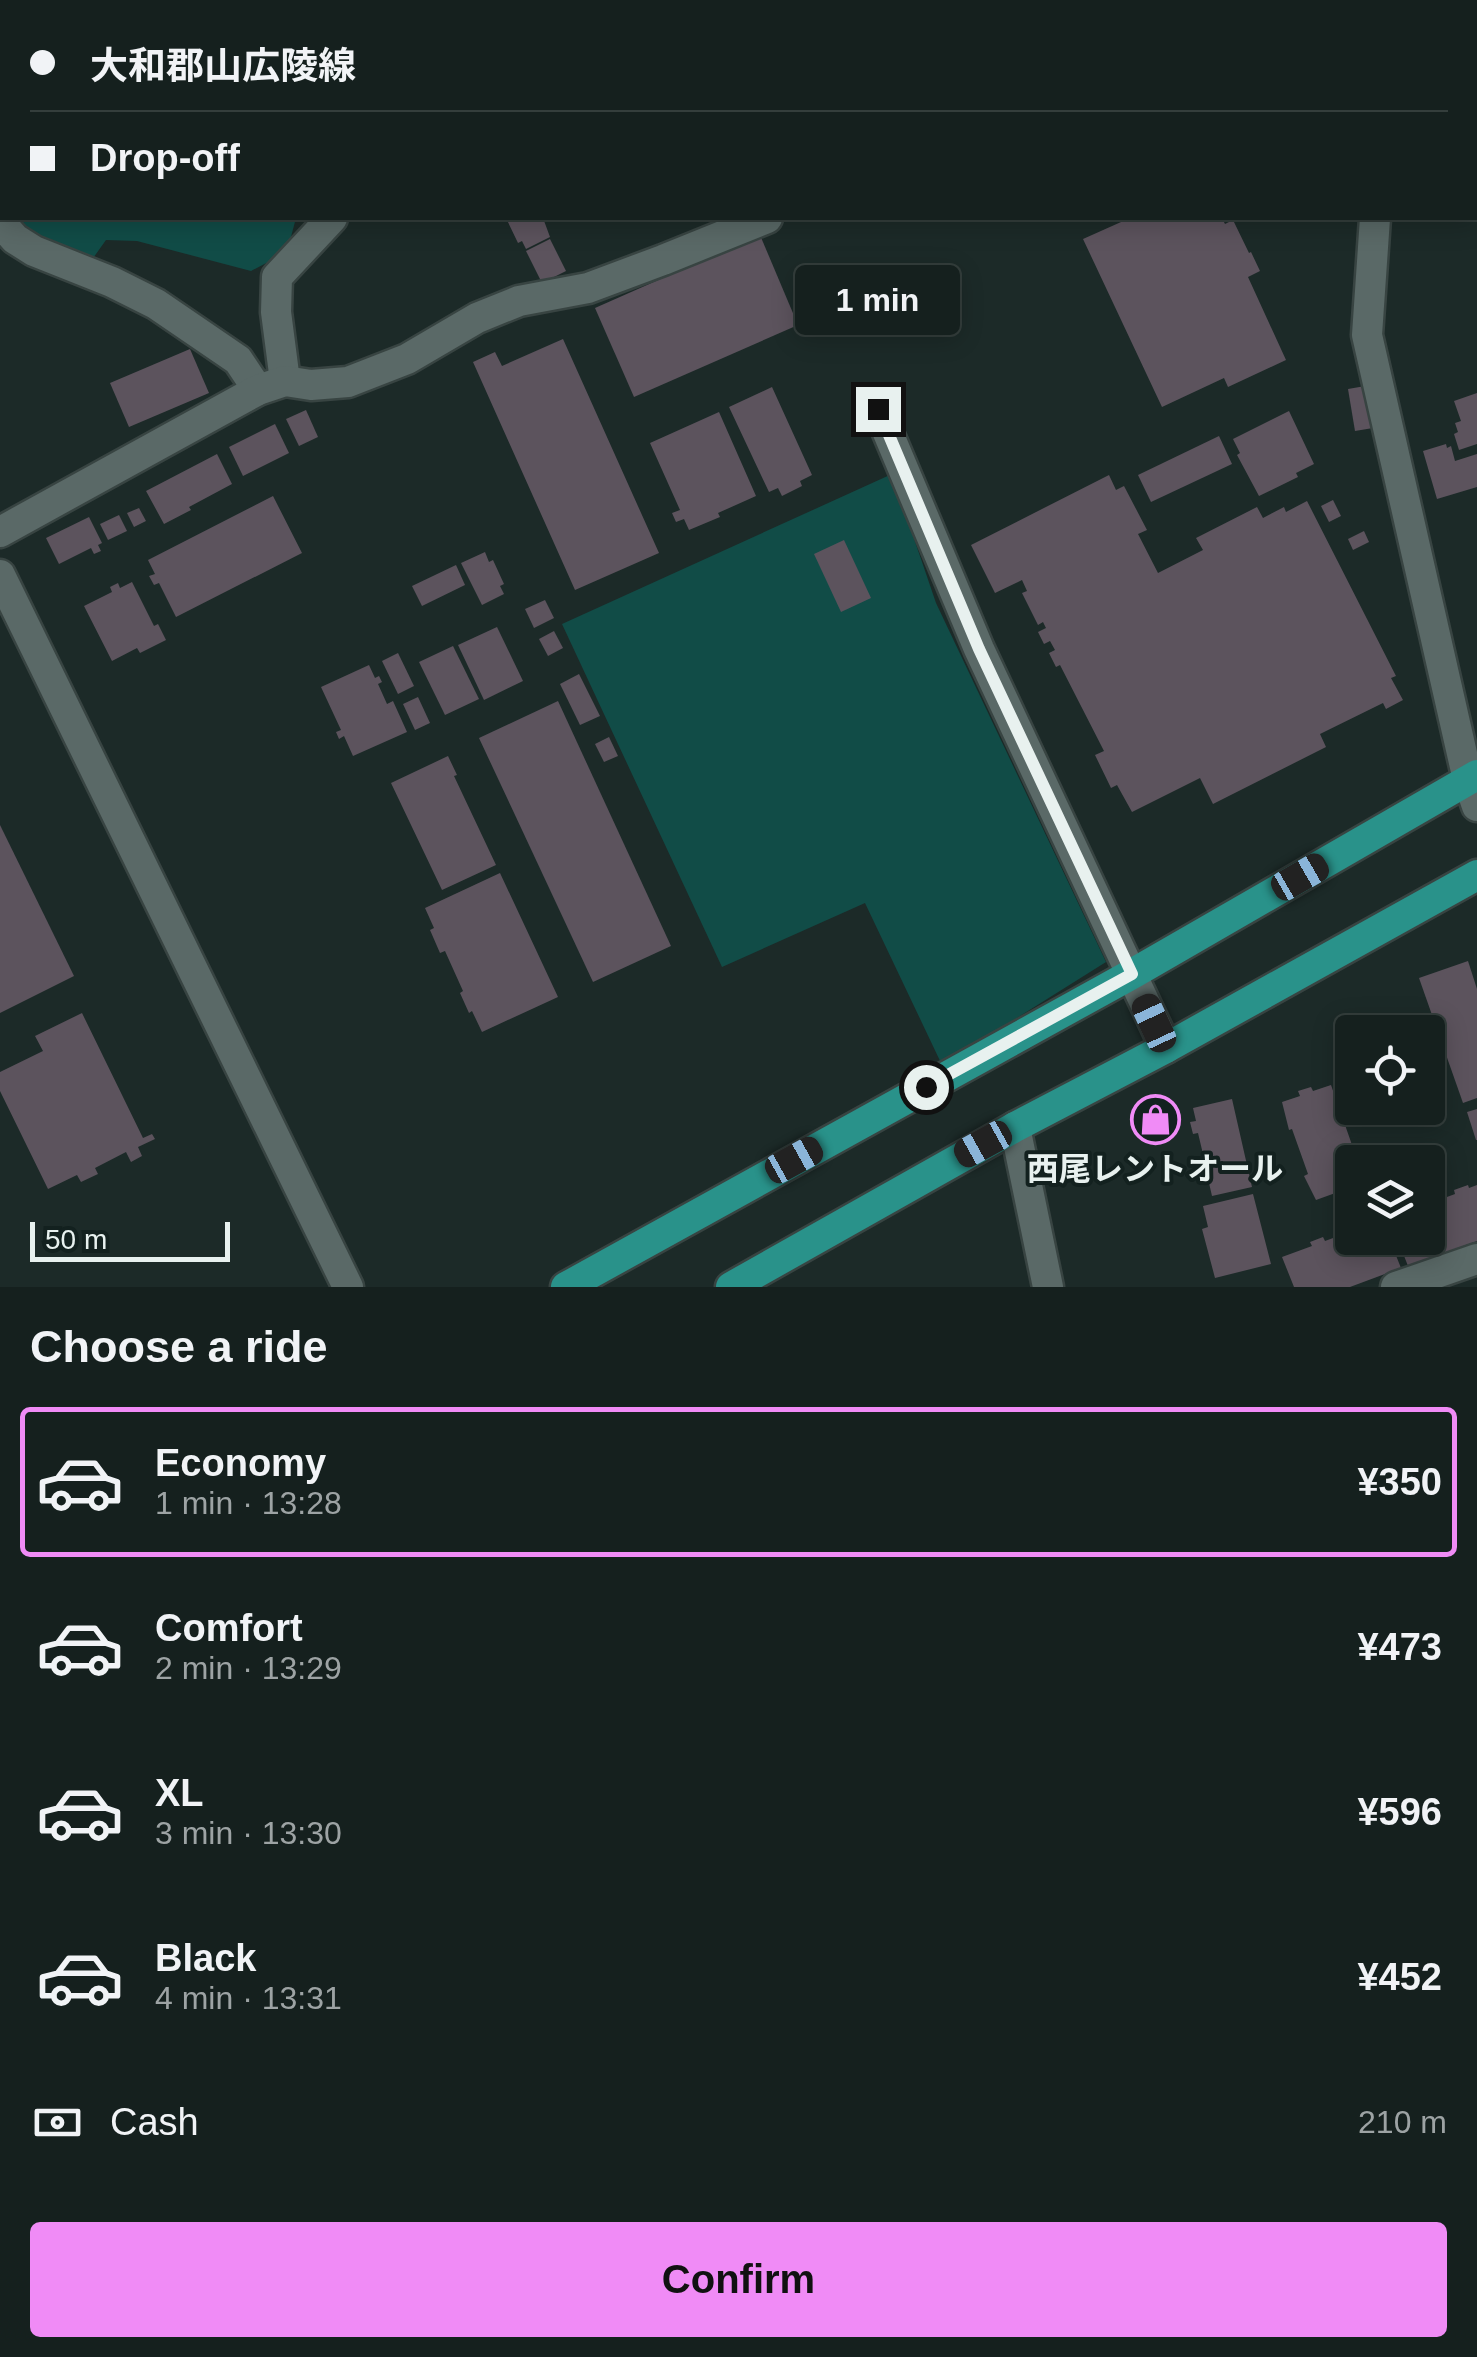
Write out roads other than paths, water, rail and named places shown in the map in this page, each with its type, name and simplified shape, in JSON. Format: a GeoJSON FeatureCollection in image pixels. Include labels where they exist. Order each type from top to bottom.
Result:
{"type":"FeatureCollection","features":[{"type":"Feature","properties":{"kind":"main road"},"geometry":{"type":"LineString","coordinates":[[566,1287],[1474,787]]}},
{"type":"Feature","properties":{"kind":"main road"},"geometry":{"type":"LineString","coordinates":[[731,1287],[1015,1126],[1166,1048],[1477,875]]}},
{"type":"Feature","properties":{"kind":"street"},"geometry":{"type":"LineString","coordinates":[[272,385],[278,339],[276,277],[330,220]]}},
{"type":"Feature","properties":{"kind":"street"},"geometry":{"type":"LineString","coordinates":[[0,532],[272,385],[348,382],[407,359],[505,306],[588,288],[762,220]]}},
{"type":"Feature","properties":{"kind":"street"},"geometry":{"type":"LineString","coordinates":[[1375,220],[1368,335],[1474,787]]}},
{"type":"Feature","properties":{"kind":"street"},"geometry":{"type":"LineString","coordinates":[[0,222],[14,239],[34,251],[156,304],[272,385]]}},
{"type":"Feature","properties":{"kind":"street"},"geometry":{"type":"LineString","coordinates":[[878,409],[979,649],[1166,1048]]}},
{"type":"Feature","properties":{"kind":"street"},"geometry":{"type":"LineString","coordinates":[[0,575],[348,1287]]}},
{"type":"Feature","properties":{"kind":"street"},"geometry":{"type":"LineString","coordinates":[[1015,1126],[1048,1287]]}},
{"type":"Feature","properties":{"kind":"street"},"geometry":{"type":"LineString","coordinates":[[1396,1287],[1477,1259]]}},
{"type":"Feature","properties":{"kind":"place","name":"西尾レントオール"},"geometry":{"type":"Point","coordinates":[1155,1119]}}]}
